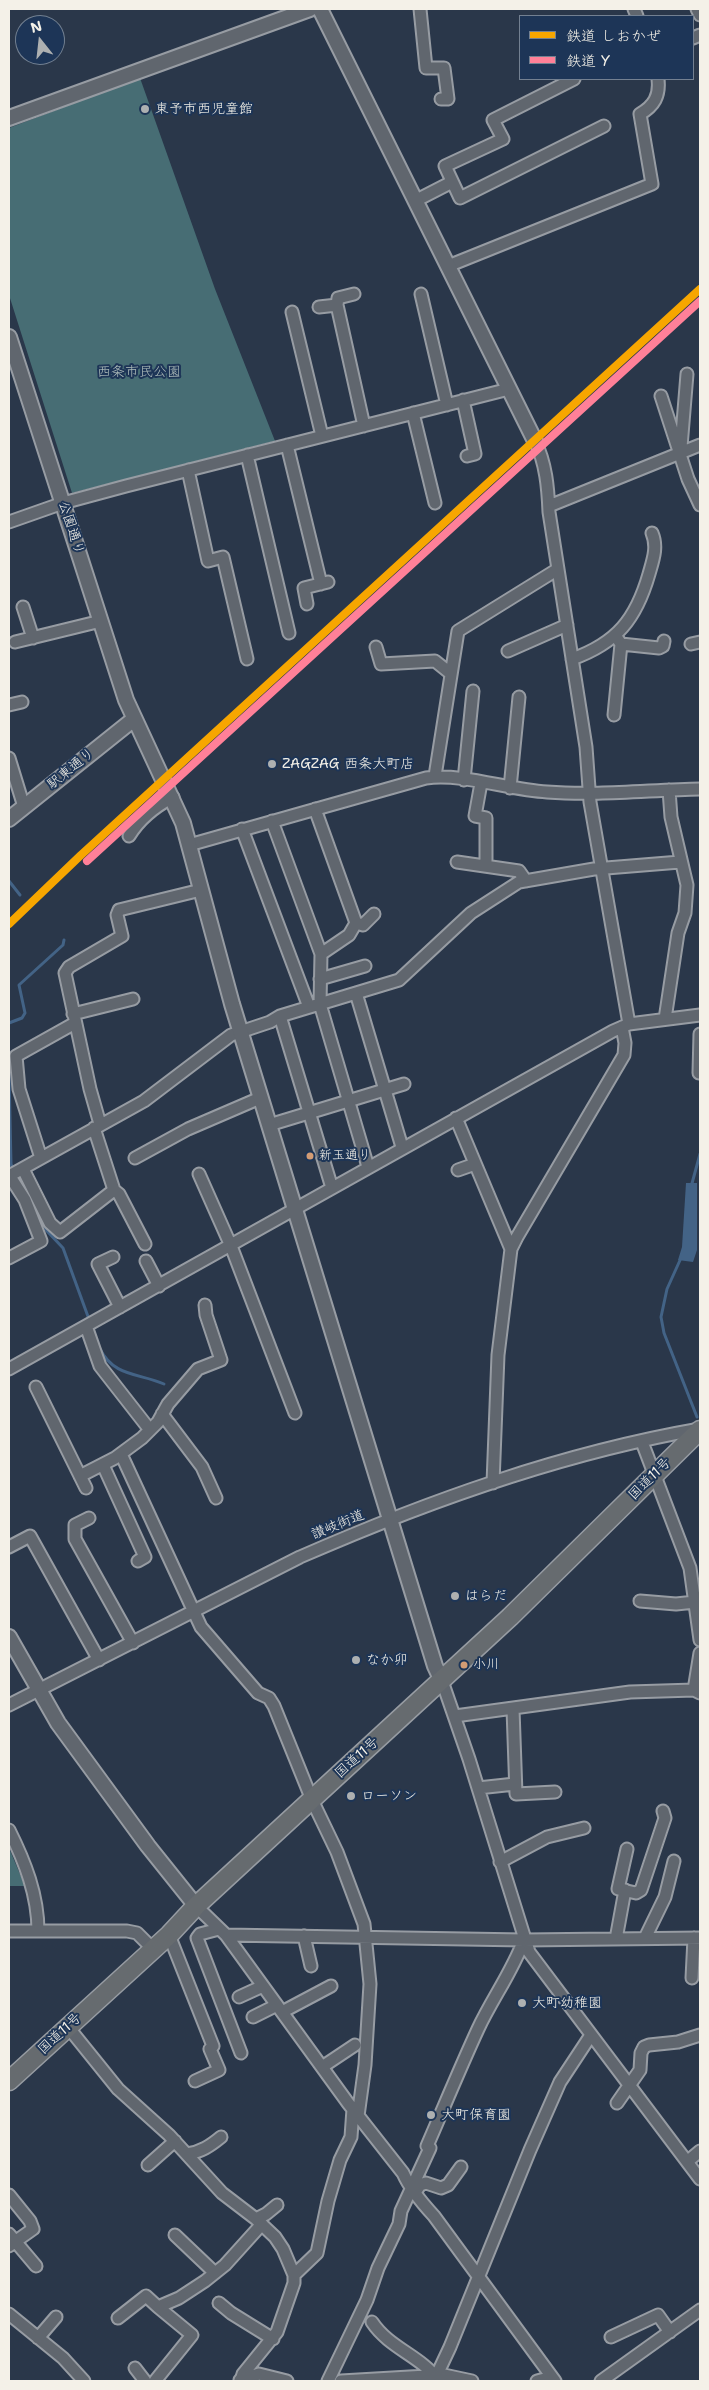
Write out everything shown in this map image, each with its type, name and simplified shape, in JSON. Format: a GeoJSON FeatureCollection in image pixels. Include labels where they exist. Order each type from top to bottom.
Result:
{"type":"FeatureCollection","features":[{"type":"Feature","properties":{"kind":"highway","name":"国道11号"},"geometry":{"type":"LineString","coordinates":[[9,2081],[169,1935],[196,1906],[510,1617],[700,1430]]}},
{"type":"Feature","properties":{"kind":"street"},"geometry":{"type":"LineString","coordinates":[[9,118],[310,9]]}},
{"type":"Feature","properties":{"kind":"street"},"geometry":{"type":"LineString","coordinates":[[320,9],[540,452],[545,472],[586,747],[590,793],[625,1025],[624,1055],[511,1249],[498,1355],[494,1483]]}},
{"type":"Feature","properties":{"kind":"street"},"geometry":{"type":"LineString","coordinates":[[420,9],[426,68],[444,68],[448,99],[441,99]]}},
{"type":"Feature","properties":{"kind":"street"},"geometry":{"type":"LineString","coordinates":[[698,9],[700,15]]}},
{"type":"Feature","properties":{"kind":"street"},"geometry":{"type":"LineString","coordinates":[[572,80],[493,120],[502,139],[445,166],[460,198],[604,126]]}},
{"type":"Feature","properties":{"kind":"street"},"geometry":{"type":"LineString","coordinates":[[448,266],[652,184],[640,114],[651,108],[659,91],[658,80]]}},
{"type":"Feature","properties":{"kind":"street"},"geometry":{"type":"LineString","coordinates":[[415,201],[452,182]]}},
{"type":"Feature","properties":{"kind":"street"},"geometry":{"type":"LineString","coordinates":[[354,294],[338,298],[337,305],[364,426]]}},
{"type":"Feature","properties":{"kind":"street"},"geometry":{"type":"LineString","coordinates":[[421,294],[446,404]]}},
{"type":"Feature","properties":{"kind":"street"},"geometry":{"type":"LineString","coordinates":[[319,307],[337,305]]}},
{"type":"Feature","properties":{"kind":"street"},"geometry":{"type":"LineString","coordinates":[[292,312],[322,436]]}},
{"type":"Feature","properties":{"kind":"street","name":"公園通り"},"geometry":{"type":"LineString","coordinates":[[9,337],[134,719],[172,797],[188,845],[260,1098],[435,1666],[442,1681]]}},
{"type":"Feature","properties":{"kind":"street"},"geometry":{"type":"LineString","coordinates":[[680,454],[687,374]]}},
{"type":"Feature","properties":{"kind":"street"},"geometry":{"type":"LineString","coordinates":[[9,522],[63,503],[509,389]]}},
{"type":"Feature","properties":{"kind":"street"},"geometry":{"type":"LineString","coordinates":[[661,396],[688,479],[700,505]]}},
{"type":"Feature","properties":{"kind":"street"},"geometry":{"type":"LineString","coordinates":[[463,400],[475,454],[467,456]]}},
{"type":"Feature","properties":{"kind":"street"},"geometry":{"type":"LineString","coordinates":[[413,413],[435,503]]}},
{"type":"Feature","properties":{"kind":"street"},"geometry":{"type":"LineString","coordinates":[[287,445],[325,583],[304,588],[308,604]]}},
{"type":"Feature","properties":{"kind":"street"},"geometry":{"type":"LineString","coordinates":[[549,506],[700,445]]}},
{"type":"Feature","properties":{"kind":"street"},"geometry":{"type":"LineString","coordinates":[[247,455],[289,633]]}},
{"type":"Feature","properties":{"kind":"street"},"geometry":{"type":"LineString","coordinates":[[188,470],[208,560],[223,557],[247,659]]}},
{"type":"Feature","properties":{"kind":"street"},"geometry":{"type":"LineString","coordinates":[[614,715],[618,640],[642,601],[653,562],[656,542],[652,533]]}},
{"type":"Feature","properties":{"kind":"street"},"geometry":{"type":"LineString","coordinates":[[435,776],[458,631],[558,569]]}},
{"type":"Feature","properties":{"kind":"street"},"geometry":{"type":"LineString","coordinates":[[23,607],[33,638]]}},
{"type":"Feature","properties":{"kind":"street"},"geometry":{"type":"LineString","coordinates":[[15,642],[101,621]]}},
{"type":"Feature","properties":{"kind":"street"},"geometry":{"type":"LineString","coordinates":[[508,651],[567,625]]}},
{"type":"Feature","properties":{"kind":"street"},"geometry":{"type":"LineString","coordinates":[[572,659],[618,640],[659,648],[663,646],[664,641]]}},
{"type":"Feature","properties":{"kind":"street"},"geometry":{"type":"LineString","coordinates":[[376,647],[381,664],[435,661],[450,673]]}},
{"type":"Feature","properties":{"kind":"street"},"geometry":{"type":"LineString","coordinates":[[464,780],[473,691]]}},
{"type":"Feature","properties":{"kind":"street"},"geometry":{"type":"LineString","coordinates":[[510,788],[519,696]]}},
{"type":"Feature","properties":{"kind":"street"},"geometry":{"type":"LineString","coordinates":[[9,705],[22,702]]}},
{"type":"Feature","properties":{"kind":"street","name":"駅東通り"},"geometry":{"type":"LineString","coordinates":[[9,819],[134,719]]}},
{"type":"Feature","properties":{"kind":"street"},"geometry":{"type":"LineString","coordinates":[[9,758],[24,807]]}},
{"type":"Feature","properties":{"kind":"street"},"geometry":{"type":"LineString","coordinates":[[188,845],[435,776],[548,792],[590,793],[700,789]]}},
{"type":"Feature","properties":{"kind":"street"},"geometry":{"type":"LineString","coordinates":[[481,783],[475,816],[486,818],[486,866]]}},
{"type":"Feature","properties":{"kind":"street"},"geometry":{"type":"LineString","coordinates":[[665,1019],[678,933],[685,913],[687,885],[680,862],[671,817],[669,790]]}},
{"type":"Feature","properties":{"kind":"street"},"geometry":{"type":"LineString","coordinates":[[129,836],[138,822],[157,805],[172,797]]}},
{"type":"Feature","properties":{"kind":"street"},"geometry":{"type":"LineString","coordinates":[[315,809],[356,923],[349,936],[321,954]]}},
{"type":"Feature","properties":{"kind":"street"},"geometry":{"type":"LineString","coordinates":[[272,821],[321,954],[320,979],[314,1006]]}},
{"type":"Feature","properties":{"kind":"street"},"geometry":{"type":"LineString","coordinates":[[242,830],[314,1006],[349,1101],[368,1167]]}},
{"type":"Feature","properties":{"kind":"street"},"geometry":{"type":"LineString","coordinates":[[457,862],[520,871],[526,881]]}},
{"type":"Feature","properties":{"kind":"street"},"geometry":{"type":"LineString","coordinates":[[13,1174],[144,1101],[231,1035],[270,1022],[280,1016],[399,980],[471,913],[503,892],[526,881],[602,869],[680,862]]}},
{"type":"Feature","properties":{"kind":"street"},"geometry":{"type":"LineString","coordinates":[[144,1244],[120,1194],[114,1190],[97,1126],[65,974],[69,967],[122,936],[117,915],[119,910],[201,890]]}},
{"type":"Feature","properties":{"kind":"street"},"geometry":{"type":"LineString","coordinates":[[356,923],[363,925],[374,914]]}},
{"type":"Feature","properties":{"kind":"street"},"geometry":{"type":"LineString","coordinates":[[320,979],[365,966]]}},
{"type":"Feature","properties":{"kind":"street"},"geometry":{"type":"LineString","coordinates":[[356,993],[402,1148]]}},
{"type":"Feature","properties":{"kind":"street"},"geometry":{"type":"LineString","coordinates":[[41,1158],[14,1074],[16,1056],[74,1019],[133,999]]}},
{"type":"Feature","properties":{"kind":"street"},"geometry":{"type":"LineString","coordinates":[[9,1369],[625,1025],[700,1015]]}},
{"type":"Feature","properties":{"kind":"street"},"geometry":{"type":"LineString","coordinates":[[280,1016],[332,1188]]}},
{"type":"Feature","properties":{"kind":"street"},"geometry":{"type":"LineString","coordinates":[[699,1073],[700,1034]]}},
{"type":"Feature","properties":{"kind":"street"},"geometry":{"type":"LineString","coordinates":[[269,1125],[404,1084]]}},
{"type":"Feature","properties":{"kind":"street"},"geometry":{"type":"LineString","coordinates":[[135,1158],[188,1129],[248,1101],[260,1098]]}},
{"type":"Feature","properties":{"kind":"street"},"geometry":{"type":"LineString","coordinates":[[456,1118],[511,1249]]}},
{"type":"Feature","properties":{"kind":"street"},"geometry":{"type":"LineString","coordinates":[[458,1170],[475,1164]]}},
{"type":"Feature","properties":{"kind":"street"},"geometry":{"type":"LineString","coordinates":[[13,1174],[50,1223],[60,1232],[114,1190]]}},
{"type":"Feature","properties":{"kind":"street"},"geometry":{"type":"LineString","coordinates":[[9,1258],[41,1241],[13,1174]]}},
{"type":"Feature","properties":{"kind":"street"},"geometry":{"type":"LineString","coordinates":[[199,1174],[231,1246],[295,1413]]}},
{"type":"Feature","properties":{"kind":"street"},"geometry":{"type":"LineString","coordinates":[[113,1257],[98,1264],[120,1307]]}},
{"type":"Feature","properties":{"kind":"street"},"geometry":{"type":"LineString","coordinates":[[146,1261],[159,1286]]}},
{"type":"Feature","properties":{"kind":"street"},"geometry":{"type":"LineString","coordinates":[[80,1476],[121,1454],[150,1430],[168,1404],[198,1370],[221,1360],[206,1315],[206,1305]]}},
{"type":"Feature","properties":{"kind":"street"},"geometry":{"type":"LineString","coordinates":[[90,1324],[100,1366],[150,1430]]}},
{"type":"Feature","properties":{"kind":"street"},"geometry":{"type":"LineString","coordinates":[[36,1387],[86,1488]]}},
{"type":"Feature","properties":{"kind":"street"},"geometry":{"type":"LineString","coordinates":[[162,1414],[202,1467],[216,1498]]}},
{"type":"Feature","properties":{"kind":"street","name":"讃岐街道"},"geometry":{"type":"LineString","coordinates":[[9,1705],[300,1557],[390,1521],[547,1465],[700,1430]]}},
{"type":"Feature","properties":{"kind":"street"},"geometry":{"type":"LineString","coordinates":[[642,1442],[695,1565],[695,1602],[700,1640]]}},
{"type":"Feature","properties":{"kind":"street"},"geometry":{"type":"LineString","coordinates":[[121,1454],[194,1612],[208,1634],[258,1693],[269,1698],[274,1706],[312,1800],[345,1872],[364,1924],[370,1984],[365,2065],[351,2137],[340,2160],[328,2201],[317,2254],[294,2275]]}},
{"type":"Feature","properties":{"kind":"street"},"geometry":{"type":"LineString","coordinates":[[103,1465],[145,1557],[138,1562]]}},
{"type":"Feature","properties":{"kind":"street"},"geometry":{"type":"LineString","coordinates":[[89,1518],[75,1525],[75,1539],[133,1643]]}},
{"type":"Feature","properties":{"kind":"street"},"geometry":{"type":"LineString","coordinates":[[9,1547],[30,1536],[99,1660]]}},
{"type":"Feature","properties":{"kind":"street"},"geometry":{"type":"LineString","coordinates":[[640,1601],[676,1604],[695,1602]]}},
{"type":"Feature","properties":{"kind":"street"},"geometry":{"type":"LineString","coordinates":[[9,1637],[58,1723],[87,1763],[196,1906],[223,1932],[355,2112],[403,2172],[408,2186],[414,2190],[422,2203],[434,2216],[553,2379],[537,2381]]}},
{"type":"Feature","properties":{"kind":"street"},"geometry":{"type":"LineString","coordinates":[[455,1716],[630,1692],[697,1692],[700,1653]]}},
{"type":"Feature","properties":{"kind":"street"},"geometry":{"type":"LineString","coordinates":[[442,1681],[478,1788],[524,1940],[534,1960],[631,2085],[700,2179]]}},
{"type":"Feature","properties":{"kind":"street"},"geometry":{"type":"LineString","coordinates":[[513,1709],[516,1794],[555,1792]]}},
{"type":"Feature","properties":{"kind":"street"},"geometry":{"type":"LineString","coordinates":[[478,1788],[516,1784]]}},
{"type":"Feature","properties":{"kind":"street"},"geometry":{"type":"LineString","coordinates":[[627,1849],[618,1889],[636,1893],[642,1890],[665,1818],[663,1811]]}},
{"type":"Feature","properties":{"kind":"street"},"geometry":{"type":"LineString","coordinates":[[500,1862],[547,1838],[584,1828]]}},
{"type":"Feature","properties":{"kind":"street"},"geometry":{"type":"LineString","coordinates":[[9,1830],[24,1861],[38,1912],[38,1931]]}},
{"type":"Feature","properties":{"kind":"street"},"geometry":{"type":"LineString","coordinates":[[645,1938],[665,1897],[674,1861]]}},
{"type":"Feature","properties":{"kind":"street"},"geometry":{"type":"LineString","coordinates":[[616,1939],[625,1890]]}},
{"type":"Feature","properties":{"kind":"street"},"geometry":{"type":"LineString","coordinates":[[9,1931],[127,1931],[137,1933],[153,1949]]}},
{"type":"Feature","properties":{"kind":"street"},"geometry":{"type":"LineString","coordinates":[[242,2054],[227,2030],[209,1986],[197,1938],[200,1934],[223,1932],[304,1936],[524,1940],[697,1938],[692,1978]]}},
{"type":"Feature","properties":{"kind":"street"},"geometry":{"type":"LineString","coordinates":[[169,1935],[213,2046],[210,2049],[219,2070],[195,2081]]}},
{"type":"Feature","properties":{"kind":"street"},"geometry":{"type":"LineString","coordinates":[[304,1936],[310,1966]]}},
{"type":"Feature","properties":{"kind":"street"},"geometry":{"type":"LineString","coordinates":[[318,2381],[327,2381],[367,2300],[378,2268],[398,2224],[401,2211],[414,2190],[430,2148],[427,2146],[478,2028],[495,1996],[505,1983],[524,1940]]}},
{"type":"Feature","properties":{"kind":"street"},"geometry":{"type":"LineString","coordinates":[[239,1997],[263,1986]]}},
{"type":"Feature","properties":{"kind":"street"},"geometry":{"type":"LineString","coordinates":[[253,2017],[331,1986]]}},
{"type":"Feature","properties":{"kind":"street"},"geometry":{"type":"LineString","coordinates":[[68,2026],[118,2090],[174,2141],[222,2193],[259,2221],[276,2237],[283,2249],[294,2275],[294,2283],[277,2332],[240,2380]]}},
{"type":"Feature","properties":{"kind":"street"},"geometry":{"type":"LineString","coordinates":[[436,2380],[560,2082],[591,2035]]}},
{"type":"Feature","properties":{"kind":"street"},"geometry":{"type":"LineString","coordinates":[[617,2103],[640,2070],[641,2053],[644,2047],[678,2042],[700,2035]]}},
{"type":"Feature","properties":{"kind":"street"},"geometry":{"type":"LineString","coordinates":[[322,2067],[355,2045]]}},
{"type":"Feature","properties":{"kind":"street"},"geometry":{"type":"LineString","coordinates":[[187,2154],[198,2152],[210,2146],[221,2137]]}},
{"type":"Feature","properties":{"kind":"street"},"geometry":{"type":"LineString","coordinates":[[148,2165],[174,2141]]}},
{"type":"Feature","properties":{"kind":"street"},"geometry":{"type":"LineString","coordinates":[[688,2161],[700,2152]]}},
{"type":"Feature","properties":{"kind":"street"},"geometry":{"type":"LineString","coordinates":[[414,2190],[426,2183],[441,2188],[448,2185],[461,2167]]}},
{"type":"Feature","properties":{"kind":"street"},"geometry":{"type":"LineString","coordinates":[[9,2195],[30,2221],[33,2229],[11,2240],[36,2266]]}},
{"type":"Feature","properties":{"kind":"street"},"geometry":{"type":"LineString","coordinates":[[158,2307],[179,2298],[215,2273],[259,2221],[277,2204]]}},
{"type":"Feature","properties":{"kind":"street"},"geometry":{"type":"LineString","coordinates":[[175,2236],[215,2273]]}},
{"type":"Feature","properties":{"kind":"street"},"geometry":{"type":"LineString","coordinates":[[118,2318],[146,2296],[192,2335],[155,2381]]}},
{"type":"Feature","properties":{"kind":"street"},"geometry":{"type":"LineString","coordinates":[[219,2303],[231,2313],[273,2339]]}},
{"type":"Feature","properties":{"kind":"street"},"geometry":{"type":"LineString","coordinates":[[9,2314],[63,2358],[84,2381]]}},
{"type":"Feature","properties":{"kind":"street"},"geometry":{"type":"LineString","coordinates":[[611,2337],[658,2316],[670,2332]]}},
{"type":"Feature","properties":{"kind":"street"},"geometry":{"type":"LineString","coordinates":[[601,2381],[670,2332],[698,2316]]}},
{"type":"Feature","properties":{"kind":"street"},"geometry":{"type":"LineString","coordinates":[[38,2338],[56,2317]]}},
{"type":"Feature","properties":{"kind":"street"},"geometry":{"type":"LineString","coordinates":[[372,2322],[386,2339],[436,2380]]}},
{"type":"Feature","properties":{"kind":"street"},"geometry":{"type":"LineString","coordinates":[[135,2368],[145,2381]]}},
{"type":"Feature","properties":{"kind":"street"},"geometry":{"type":"LineString","coordinates":[[240,2380],[258,2374],[286,2381]]}},
{"type":"Feature","properties":{"kind":"street"},"geometry":{"type":"LineString","coordinates":[[341,2381],[436,2380],[452,2376],[472,2381]]}},
{"type":"Feature","properties":{"kind":"green space","name":"西条市民公園"},"geometry":{"type":"Polygon","coordinates":[[[140,78],[215,289],[275,441],[72,493],[9,295],[9,128],[140,78]]]}},
{"type":"Feature","properties":{"kind":"green space"},"geometry":{"type":"Polygon","coordinates":[[[9,1848],[25,1886],[9,1886],[9,1848]]]}},
{"type":"Feature","properties":{"kind":"water"},"geometry":{"type":"Polygon","coordinates":[[[686,1183],[697,1183],[697,1250],[693,1262],[678,1260],[682,1247],[686,1183]]]}},
{"type":"Feature","properties":{"kind":"waterway"},"geometry":{"type":"LineString","coordinates":[[9,881],[20,895]]}},
{"type":"Feature","properties":{"kind":"waterway"},"geometry":{"type":"LineString","coordinates":[[9,1023],[22,1018],[25,1013],[19,985],[63,945],[64,940]]}},
{"type":"Feature","properties":{"kind":"waterway"},"geometry":{"type":"LineString","coordinates":[[9,1073],[11,1164],[14,1172]]}},
{"type":"Feature","properties":{"kind":"waterway"},"geometry":{"type":"LineString","coordinates":[[691,1187],[700,1154]]}},
{"type":"Feature","properties":{"kind":"waterway"},"geometry":{"type":"LineString","coordinates":[[20,1181],[32,1199],[47,1231],[63,1248],[90,1322]]}},
{"type":"Feature","properties":{"kind":"waterway"},"geometry":{"type":"LineString","coordinates":[[681,1258],[667,1289],[661,1317],[664,1333],[697,1417]]}},
{"type":"Feature","properties":{"kind":"waterway"},"geometry":{"type":"LineString","coordinates":[[100,1349],[112,1365],[128,1373],[164,1384]]}},
{"type":"Feature","properties":{"kind":"rail line","name":"しおかぜ"},"geometry":{"type":"LineString","coordinates":[[9,924],[81,855],[700,289]]}},
{"type":"Feature","properties":{"kind":"rail line","name":"Y"},"geometry":{"type":"LineString","coordinates":[[87,861],[700,301]]}},
{"type":"Feature","properties":{"kind":"place","name":"東予市西児童館"},"geometry":{"type":"Point","coordinates":[145,109]}},
{"type":"Feature","properties":{"kind":"place","name":"ZAGZAG 西条大町店"},"geometry":{"type":"Point","coordinates":[272,764]}},
{"type":"Feature","properties":{"kind":"place","name":"新玉通り"},"geometry":{"type":"Point","coordinates":[310,1156]}},
{"type":"Feature","properties":{"kind":"place","name":"はらだ"},"geometry":{"type":"Point","coordinates":[455,1596]}},
{"type":"Feature","properties":{"kind":"place","name":"なか卯"},"geometry":{"type":"Point","coordinates":[356,1660]}},
{"type":"Feature","properties":{"kind":"place","name":"小川"},"geometry":{"type":"Point","coordinates":[464,1665]}},
{"type":"Feature","properties":{"kind":"place","name":"ローソン"},"geometry":{"type":"Point","coordinates":[351,1796]}},
{"type":"Feature","properties":{"kind":"place","name":"大町幼稚園"},"geometry":{"type":"Point","coordinates":[522,2003]}},
{"type":"Feature","properties":{"kind":"place","name":"大町保育園"},"geometry":{"type":"Point","coordinates":[431,2115]}}]}
